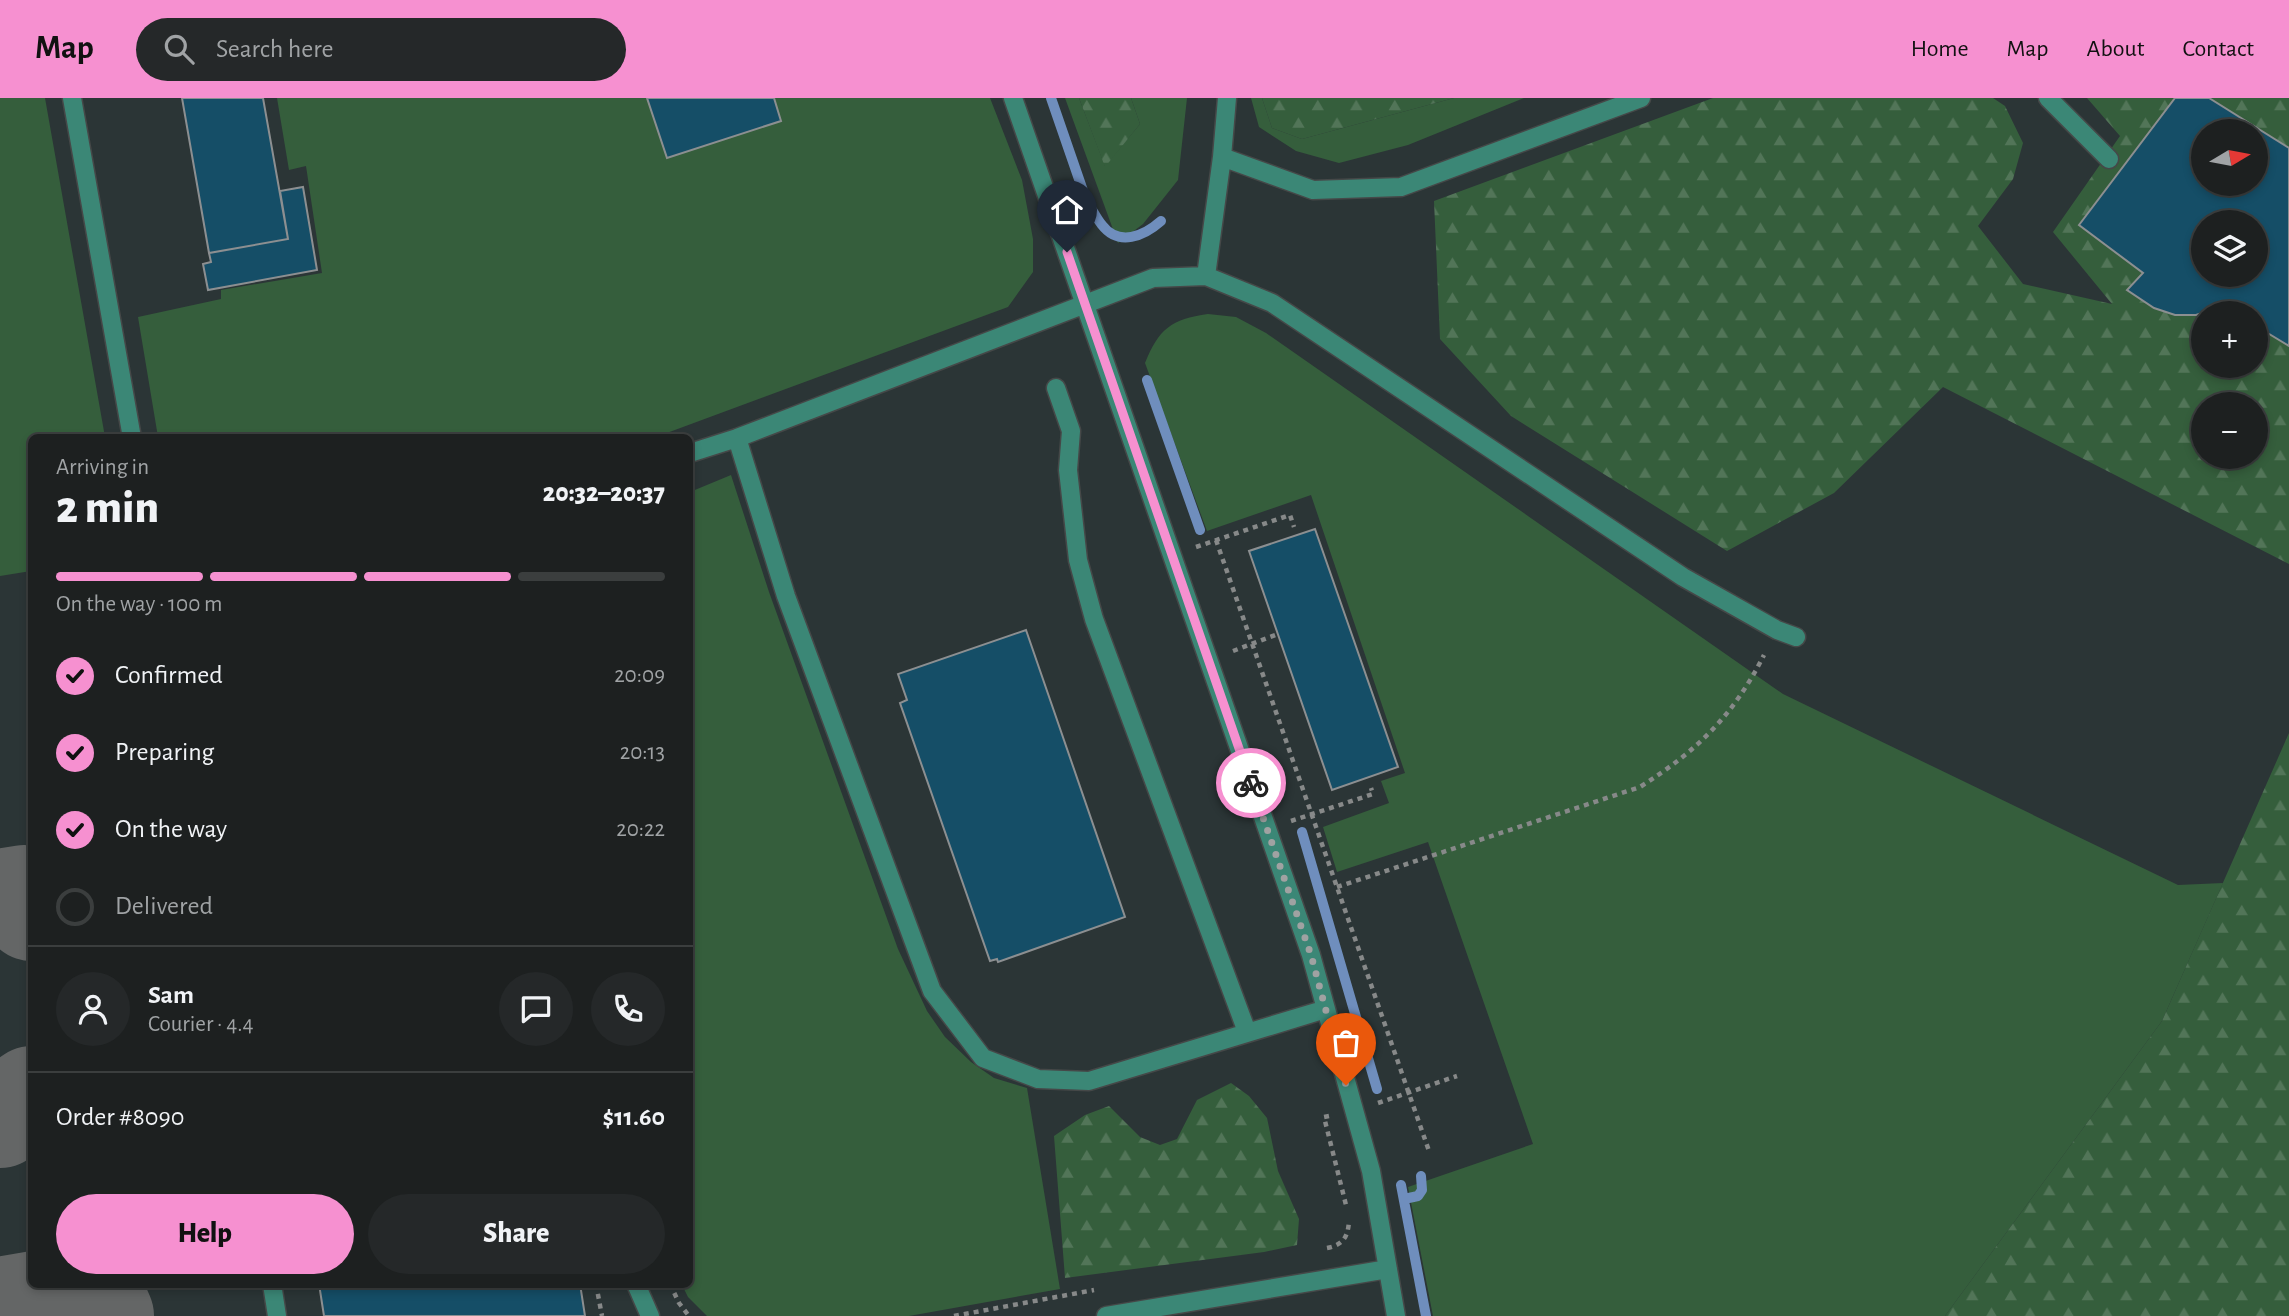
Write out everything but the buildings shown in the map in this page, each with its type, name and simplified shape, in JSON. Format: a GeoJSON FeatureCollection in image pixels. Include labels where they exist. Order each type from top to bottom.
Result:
{"type":"FeatureCollection","features":[{"type":"Feature","properties":{"kind":"lane"},"geometry":{"type":"LineString","coordinates":[[72,98],[131,434]]}},
{"type":"Feature","properties":{"kind":"lane"},"geometry":{"type":"LineString","coordinates":[[1013,98],[1311,955],[1371,1171],[1396,1316]]}},
{"type":"Feature","properties":{"kind":"lane"},"geometry":{"type":"LineString","coordinates":[[1206,276],[1227,98]]}},
{"type":"Feature","properties":{"kind":"lane"},"geometry":{"type":"LineString","coordinates":[[1222,157],[1313,190],[1401,187],[1641,98]]}},
{"type":"Feature","properties":{"kind":"lane"},"geometry":{"type":"LineString","coordinates":[[2048,98],[2109,159]]}},
{"type":"Feature","properties":{"kind":"lane"},"geometry":{"type":"LineString","coordinates":[[693,452],[737,438],[1153,278],[1206,276],[1272,303],[1683,577],[1777,630],[1796,637]]}},
{"type":"Feature","properties":{"kind":"lane"},"geometry":{"type":"LineString","coordinates":[[1056,388],[1071,431],[1068,470],[1078,560],[1094,619],[1247,1032]]}},
{"type":"Feature","properties":{"kind":"lane"},"geometry":{"type":"LineString","coordinates":[[737,438],[786,596],[932,991],[983,1058],[1038,1079],[1089,1080],[1326,1009]]}},
{"type":"Feature","properties":{"kind":"lane"},"geometry":{"type":"LineString","coordinates":[[1106,1316],[1388,1269]]}},
{"type":"Feature","properties":{"kind":"lane"},"geometry":{"type":"LineString","coordinates":[[273,1288],[277,1316]]}},
{"type":"Feature","properties":{"kind":"lane"},"geometry":{"type":"LineString","coordinates":[[638,1288],[650,1316]]}},
{"type":"Feature","properties":{"kind":"path"},"geometry":{"type":"LineString","coordinates":[[1172,555],[1290,514],[1294,527]]}},
{"type":"Feature","properties":{"kind":"path"},"geometry":{"type":"LineString","coordinates":[[1216,540],[1429,1151]]}},
{"type":"Feature","properties":{"kind":"path"},"geometry":{"type":"LineString","coordinates":[[1337,887],[1640,787],[1679,762],[1722,720],[1749,683],[1777,630]]}},
{"type":"Feature","properties":{"kind":"path"},"geometry":{"type":"LineString","coordinates":[[1208,660],[1278,634]]}},
{"type":"Feature","properties":{"kind":"path"},"geometry":{"type":"LineString","coordinates":[[1267,829],[1373,794],[1371,788]]}},
{"type":"Feature","properties":{"kind":"path"},"geometry":{"type":"LineString","coordinates":[[1386,871],[1388,878]]}},
{"type":"Feature","properties":{"kind":"path"},"geometry":{"type":"LineString","coordinates":[[1318,1250],[1338,1246],[1349,1233],[1349,1220],[1324,1117],[1409,1093],[1457,1076]]}},
{"type":"Feature","properties":{"kind":"path"},"geometry":{"type":"LineString","coordinates":[[597,1288],[602,1316]]}},
{"type":"Feature","properties":{"kind":"path"},"geometry":{"type":"LineString","coordinates":[[672,1288],[689,1316]]}},
{"type":"Feature","properties":{"kind":"path"},"geometry":{"type":"LineString","coordinates":[[954,1316],[1102,1289]]}},
{"type":"Feature","properties":{"kind":"shaded area"},"geometry":{"type":"Polygon","coordinates":[[[0,98],[2289,98],[2289,1316],[0,1316],[0,98]]]}},
{"type":"Feature","properties":{"kind":"green space"},"geometry":{"type":"Polygon","coordinates":[[[0,98],[45,98],[104,434],[28,434],[28,571],[0,576],[0,98]]]}},
{"type":"Feature","properties":{"kind":"green space"},"geometry":{"type":"Polygon","coordinates":[[[277,98],[990,98],[1022,180],[1033,239],[1033,272],[1008,307],[664,434],[158,434],[138,317],[221,299],[221,290],[322,273],[306,166],[289,170],[277,98]]]}},
{"type":"Feature","properties":{"kind":"green space"},"geometry":{"type":"Polygon","coordinates":[[[1065,98],[1079,98],[1105,166],[1140,124],[1131,98],[1187,98],[1178,180],[1143,224],[1118,243],[1065,98]]]}},
{"type":"Feature","properties":{"kind":"green space"},"geometry":{"type":"Polygon","coordinates":[[[1079,98],[1131,98],[1140,124],[1105,167],[1079,98]]]}},
{"type":"Feature","properties":{"kind":"green space"},"geometry":{"type":"Polygon","coordinates":[[[1251,98],[1262,98],[1272,128],[1302,139],[1454,98],[1524,98],[1408,145],[1339,163],[1296,151],[1259,127],[1251,98]]]}},
{"type":"Feature","properties":{"kind":"green space"},"geometry":{"type":"Polygon","coordinates":[[[1262,98],[1454,98],[1302,139],[1272,128],[1262,98]]]}},
{"type":"Feature","properties":{"kind":"green space"},"geometry":{"type":"Polygon","coordinates":[[[1713,98],[1993,98],[2005,106],[2023,143],[2013,179],[1978,226],[2023,284],[2112,304],[2053,232],[2120,136],[2087,98],[2289,98],[2289,564],[1943,387],[1834,493],[1727,551],[1511,416],[1440,339],[1434,201],[1713,98]]]}},
{"type":"Feature","properties":{"kind":"green space"},"geometry":{"type":"Polygon","coordinates":[[[1208,314],[1236,317],[1266,333],[1783,694],[2178,885],[2223,883],[2162,1021],[1945,1316],[1433,1316],[1408,1187],[1533,1144],[1428,842],[1337,872],[1323,827],[1389,803],[1381,781],[1405,773],[1311,495],[1207,531],[1145,363],[1161,334],[1168,328],[1185,319],[1208,314]]]}},
{"type":"Feature","properties":{"kind":"green space"},"geometry":{"type":"Polygon","coordinates":[[[731,475],[769,592],[898,949],[927,1011],[945,1037],[971,1062],[994,1078],[1027,1088],[1060,1289],[909,1316],[707,1316],[688,1297],[684,1288],[693,1288],[693,491],[731,475]]]}},
{"type":"Feature","properties":{"kind":"green space"},"geometry":{"type":"Polygon","coordinates":[[[2289,733],[2289,1316],[1945,1316],[2162,1021],[2289,733]]]}},
{"type":"Feature","properties":{"kind":"green space"},"geometry":{"type":"Polygon","coordinates":[[[1231,1083],[1249,1096],[1267,1118],[1278,1171],[1299,1219],[1297,1245],[1264,1252],[1065,1278],[1054,1136],[1085,1115],[1109,1106],[1140,1137],[1160,1145],[1177,1139],[1197,1100],[1231,1083]]]}},
{"type":"Feature","properties":{"kind":"waterway"},"geometry":{"type":"LineString","coordinates":[[1051,98],[1090,211]]}},
{"type":"Feature","properties":{"kind":"waterway"},"geometry":{"type":"LineString","coordinates":[[1089,206],[1102,225],[1116,236],[1139,235],[1161,221]]}},
{"type":"Feature","properties":{"kind":"waterway"},"geometry":{"type":"LineString","coordinates":[[1147,380],[1200,530]]}},
{"type":"Feature","properties":{"kind":"waterway"},"geometry":{"type":"LineString","coordinates":[[1302,832],[1377,1089]]}},
{"type":"Feature","properties":{"kind":"waterway"},"geometry":{"type":"LineString","coordinates":[[1404,1199],[1418,1196],[1422,1190],[1421,1176]]}},
{"type":"Feature","properties":{"kind":"waterway"},"geometry":{"type":"LineString","coordinates":[[1401,1185],[1426,1316]]}},
{"type":"Feature","properties":{"kind":"taxiway"},"geometry":{"type":"LineString","coordinates":[[0,899],[24,895],[28,903]]}},
{"type":"Feature","properties":{"kind":"taxiway"},"geometry":{"type":"LineString","coordinates":[[0,1118],[28,1099]]}},
{"type":"Feature","properties":{"kind":"taxiway"},"geometry":{"type":"LineString","coordinates":[[0,1307],[93,1291],[104,1316]]}},
{"type":"Feature","properties":{"kind":"way so far"},"geometry":{"type":"LineString","coordinates":[[1251,783],[1311,955],[1346,1085]]}},
{"type":"Feature","properties":{"kind":"route"},"geometry":{"type":"LineString","coordinates":[[1067,252],[1251,783]]}}]}
